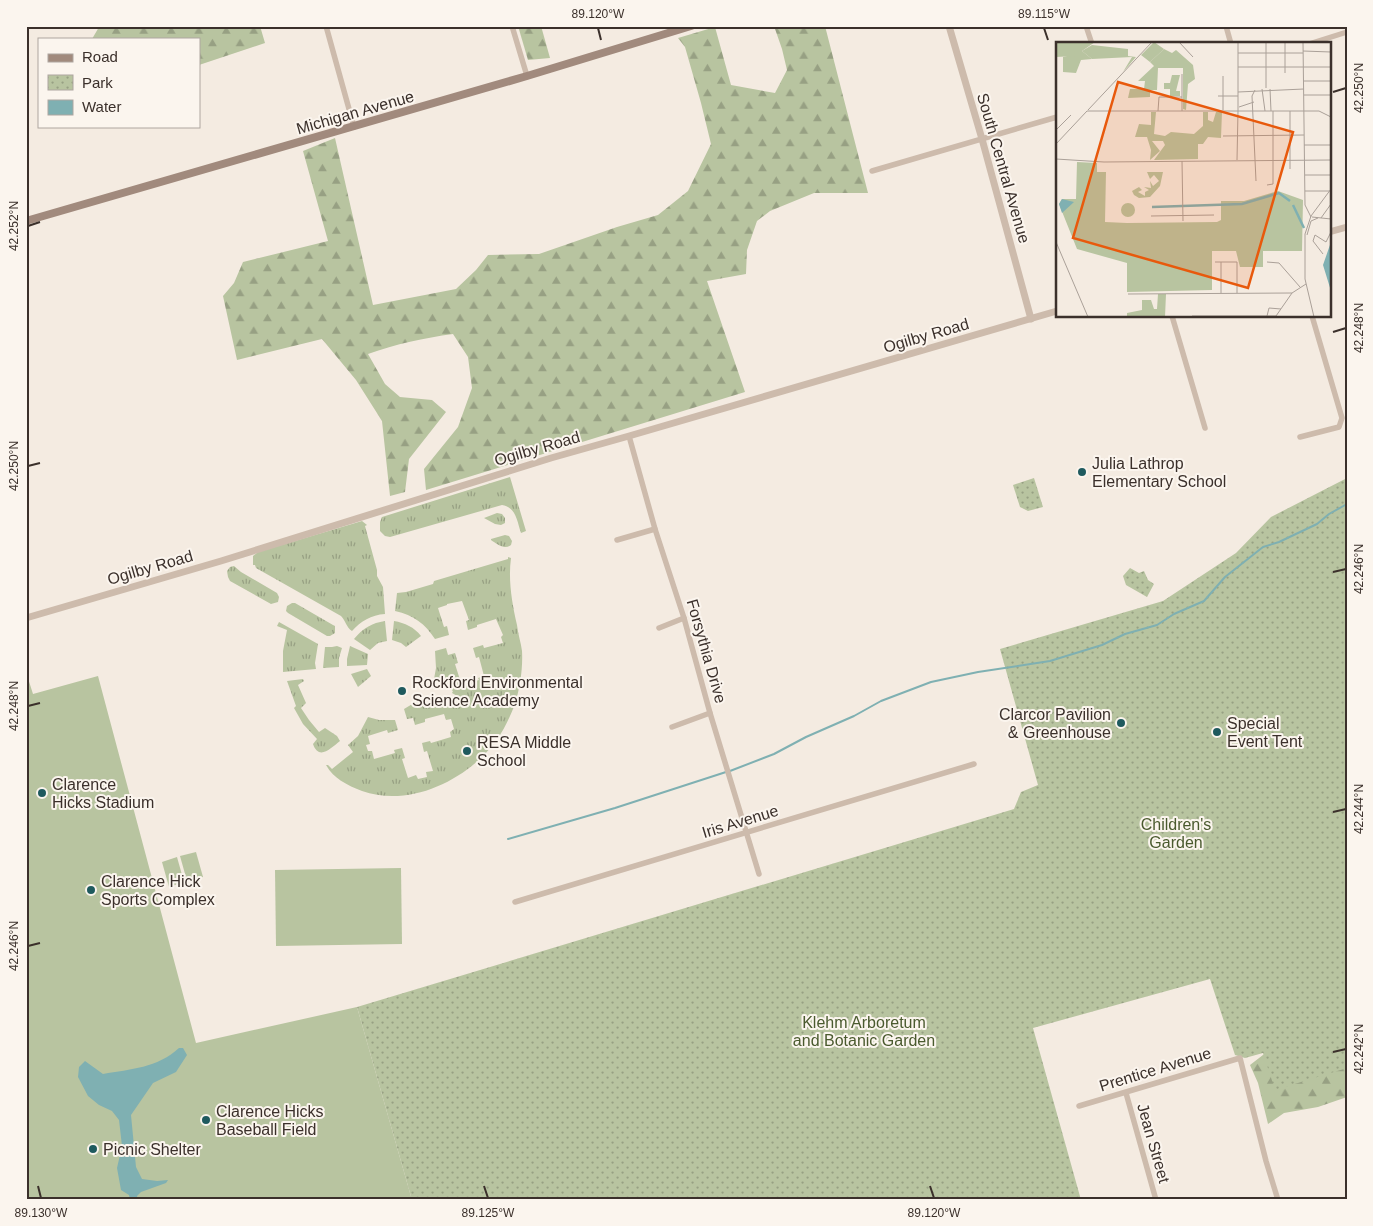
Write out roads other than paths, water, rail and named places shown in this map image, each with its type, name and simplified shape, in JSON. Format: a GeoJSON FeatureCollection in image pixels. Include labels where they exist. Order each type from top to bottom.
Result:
{"type":"FeatureCollection","features":[{"type":"Feature","properties":{"kind":"main road","name":"Michigan Avenue"},"geometry":{"type":"LineString","coordinates":[[26,221],[354,127],[691,26]]}},
{"type":"Feature","properties":{"kind":"street"},"geometry":{"type":"LineString","coordinates":[[326,26],[354,127]]}},
{"type":"Feature","properties":{"kind":"street"},"geometry":{"type":"LineString","coordinates":[[512,26],[527,76]]}},
{"type":"Feature","properties":{"kind":"street","name":"South Central Avenue"},"geometry":{"type":"LineString","coordinates":[[949,26],[1031,318]]}},
{"type":"Feature","properties":{"kind":"street"},"geometry":{"type":"LineString","coordinates":[[1086,26],[1091,42]]}},
{"type":"Feature","properties":{"kind":"street"},"geometry":{"type":"LineString","coordinates":[[1226,26],[1230,42]]}},
{"type":"Feature","properties":{"kind":"street"},"geometry":{"type":"LineString","coordinates":[[1315,42],[1347,32]]}},
{"type":"Feature","properties":{"kind":"street"},"geometry":{"type":"LineString","coordinates":[[872,171],[1056,117]]}},
{"type":"Feature","properties":{"kind":"street"},"geometry":{"type":"LineString","coordinates":[[1330,232],[1347,227]]}},
{"type":"Feature","properties":{"kind":"street","name":"Ogilby Road"},"geometry":{"type":"LineString","coordinates":[[26,618],[221,561],[551,458],[1056,311]]}},
{"type":"Feature","properties":{"kind":"street"},"geometry":{"type":"LineString","coordinates":[[1173,318],[1205,428]]}},
{"type":"Feature","properties":{"kind":"street"},"geometry":{"type":"LineString","coordinates":[[1300,438],[1339,427],[1342,418],[1313,318]]}},
{"type":"Feature","properties":{"kind":"street","name":"Forsythia Drive"},"geometry":{"type":"LineString","coordinates":[[630,436],[655,529],[684,618],[710,713],[759,874]]}},
{"type":"Feature","properties":{"kind":"street"},"geometry":{"type":"LineString","coordinates":[[617,540],[655,529]]}},
{"type":"Feature","properties":{"kind":"street"},"geometry":{"type":"LineString","coordinates":[[659,628],[684,618]]}},
{"type":"Feature","properties":{"kind":"street"},"geometry":{"type":"LineString","coordinates":[[672,727],[710,713]]}},
{"type":"Feature","properties":{"kind":"street","name":"Iris Avenue"},"geometry":{"type":"LineString","coordinates":[[515,902],[974,764]]}},
{"type":"Feature","properties":{"kind":"street","name":"Prentice Avenue"},"geometry":{"type":"LineString","coordinates":[[1079,1106],[1240,1058],[1266,1161],[1278,1200]]}},
{"type":"Feature","properties":{"kind":"street","name":"Jean Street"},"geometry":{"type":"LineString","coordinates":[[1126,1093],[1156,1200]]}},
{"type":"Feature","properties":{"kind":"water"},"geometry":{"type":"Polygon","coordinates":[[[179,1048],[183,1048],[187,1055],[176,1072],[153,1083],[131,1115],[136,1167],[142,1179],[168,1180],[166,1183],[141,1192],[137,1196],[138,1200],[130,1200],[129,1195],[121,1190],[117,1168],[122,1146],[119,1120],[112,1111],[99,1105],[88,1096],[78,1077],[79,1067],[85,1061],[103,1074],[134,1069],[162,1060],[179,1048]]]}},
{"type":"Feature","properties":{"kind":"waterway"},"geometry":{"type":"LineString","coordinates":[[730,771],[774,754],[881,701],[931,682],[978,672],[1050,661],[1102,645],[1125,634],[1157,625],[1174,614],[1204,601],[1225,577],[1263,547],[1279,542],[1317,524],[1329,514],[1347,504]]}},
{"type":"Feature","properties":{"kind":"waterway"},"geometry":{"type":"LineString","coordinates":[[508,839],[615,808],[726,772]]}},
{"type":"Feature","properties":{"kind":"place","name":"Julia Lathrop Elementary School"},"geometry":{"type":"Point","coordinates":[1082,472]}},
{"type":"Feature","properties":{"kind":"place","name":"Rockford Environmental Science Academy"},"geometry":{"type":"Point","coordinates":[402,691]}},
{"type":"Feature","properties":{"kind":"place","name":"Clarcor Pavilion & Greenhouse"},"geometry":{"type":"Point","coordinates":[1121,723]}},
{"type":"Feature","properties":{"kind":"place","name":"Special Event Tent"},"geometry":{"type":"Point","coordinates":[1217,732]}},
{"type":"Feature","properties":{"kind":"place","name":"RESA Middle School"},"geometry":{"type":"Point","coordinates":[467,751]}},
{"type":"Feature","properties":{"kind":"place","name":"Clarence Hicks Stadium"},"geometry":{"type":"Point","coordinates":[42,793]}},
{"type":"Feature","properties":{"kind":"place","name":"Clarence Hick Sports Complex"},"geometry":{"type":"Point","coordinates":[91,890]}},
{"type":"Feature","properties":{"kind":"place","name":"Clarence Hicks Baseball Field"},"geometry":{"type":"Point","coordinates":[206,1120]}},
{"type":"Feature","properties":{"kind":"place","name":"Picnic Shelter"},"geometry":{"type":"Point","coordinates":[93,1149]}},
{"type":"Feature","properties":{"kind":"park label","name":"Children's Garden"},"geometry":{"type":"Point","coordinates":[1176,833]}},
{"type":"Feature","properties":{"kind":"park label","name":"Klehm Arboretum and Botanic Garden"},"geometry":{"type":"Point","coordinates":[864,1031]}}]}
